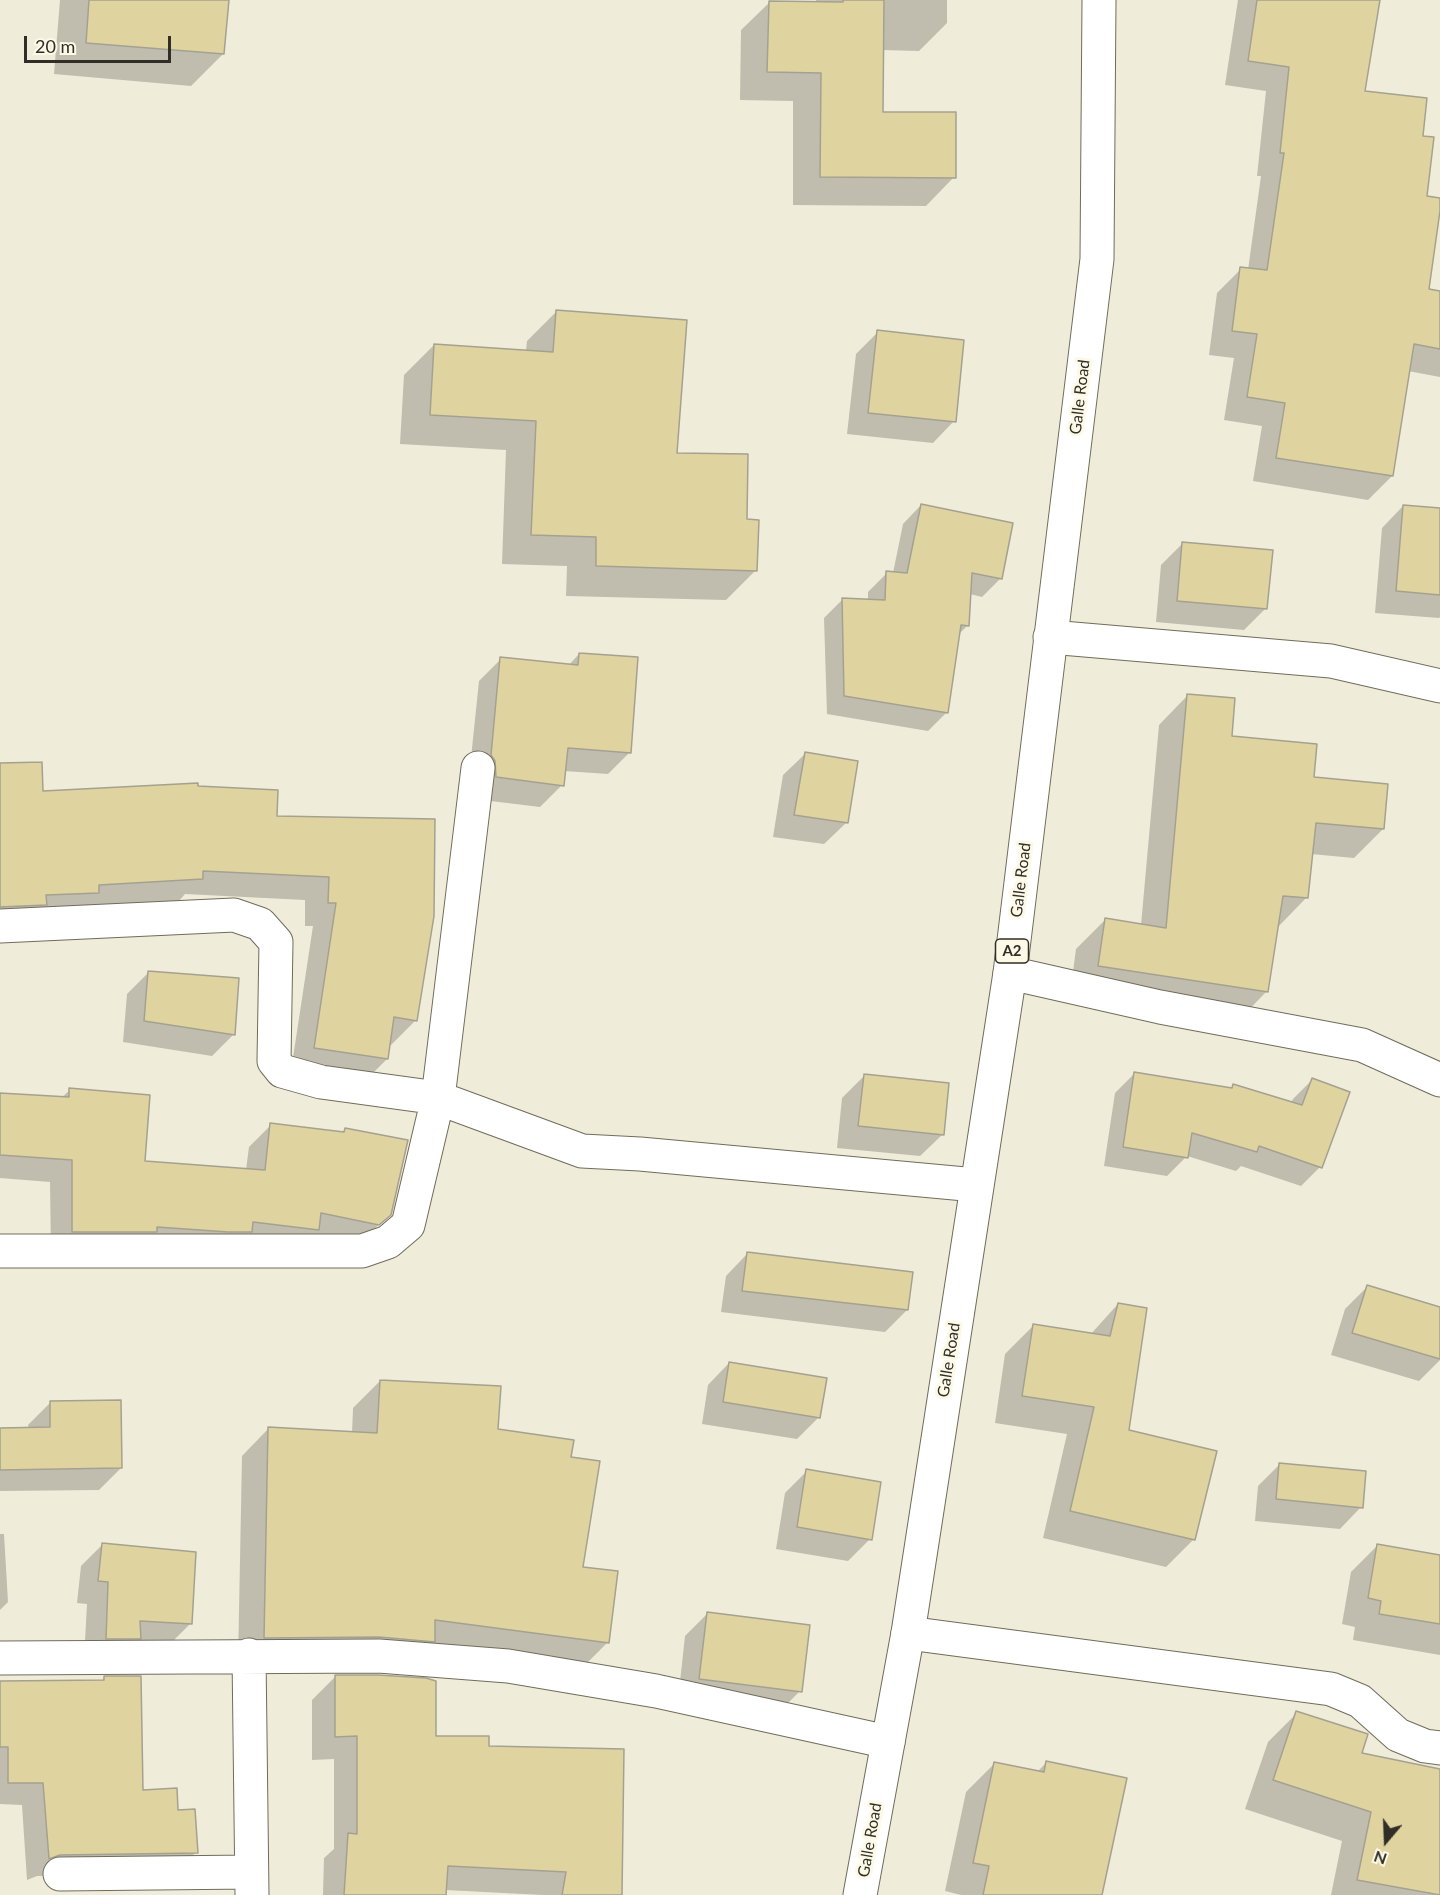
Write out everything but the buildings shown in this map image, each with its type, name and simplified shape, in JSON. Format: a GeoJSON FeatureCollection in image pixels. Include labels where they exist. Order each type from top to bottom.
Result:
{"type":"FeatureCollection","features":[{"type":"Feature","properties":{"kind":"main road","name":"Galle Road"},"geometry":{"type":"LineString","coordinates":[[860,1895],[908,1633],[1010,973],[1097,259],[1099,0]]}},
{"type":"Feature","properties":{"kind":"main road"},"geometry":{"type":"LineString","coordinates":[[1050,637],[1331,661],[1440,686]]}},
{"type":"Feature","properties":{"kind":"main road"},"geometry":{"type":"LineString","coordinates":[[0,1251],[362,1251],[388,1242],[408,1225],[438,1098],[478,768]]}},
{"type":"Feature","properties":{"kind":"main road"},"geometry":{"type":"LineString","coordinates":[[0,926],[234,915],[260,924],[276,942],[274,1061],[282,1071],[321,1082],[438,1098],[582,1151],[640,1154],[976,1185]]}},
{"type":"Feature","properties":{"kind":"main road"},"geometry":{"type":"LineString","coordinates":[[1010,973],[1160,1007],[1362,1045],[1440,1080]]}},
{"type":"Feature","properties":{"kind":"main road"},"geometry":{"type":"LineString","coordinates":[[908,1633],[1331,1689],[1360,1701],[1398,1735],[1425,1746],[1440,1748]]}},
{"type":"Feature","properties":{"kind":"main road"},"geometry":{"type":"LineString","coordinates":[[60,1874],[251,1883],[249,1656]]}},
{"type":"Feature","properties":{"kind":"main road"},"geometry":{"type":"LineString","coordinates":[[0,1658],[379,1656],[508,1666],[656,1691],[888,1742]]}}]}
